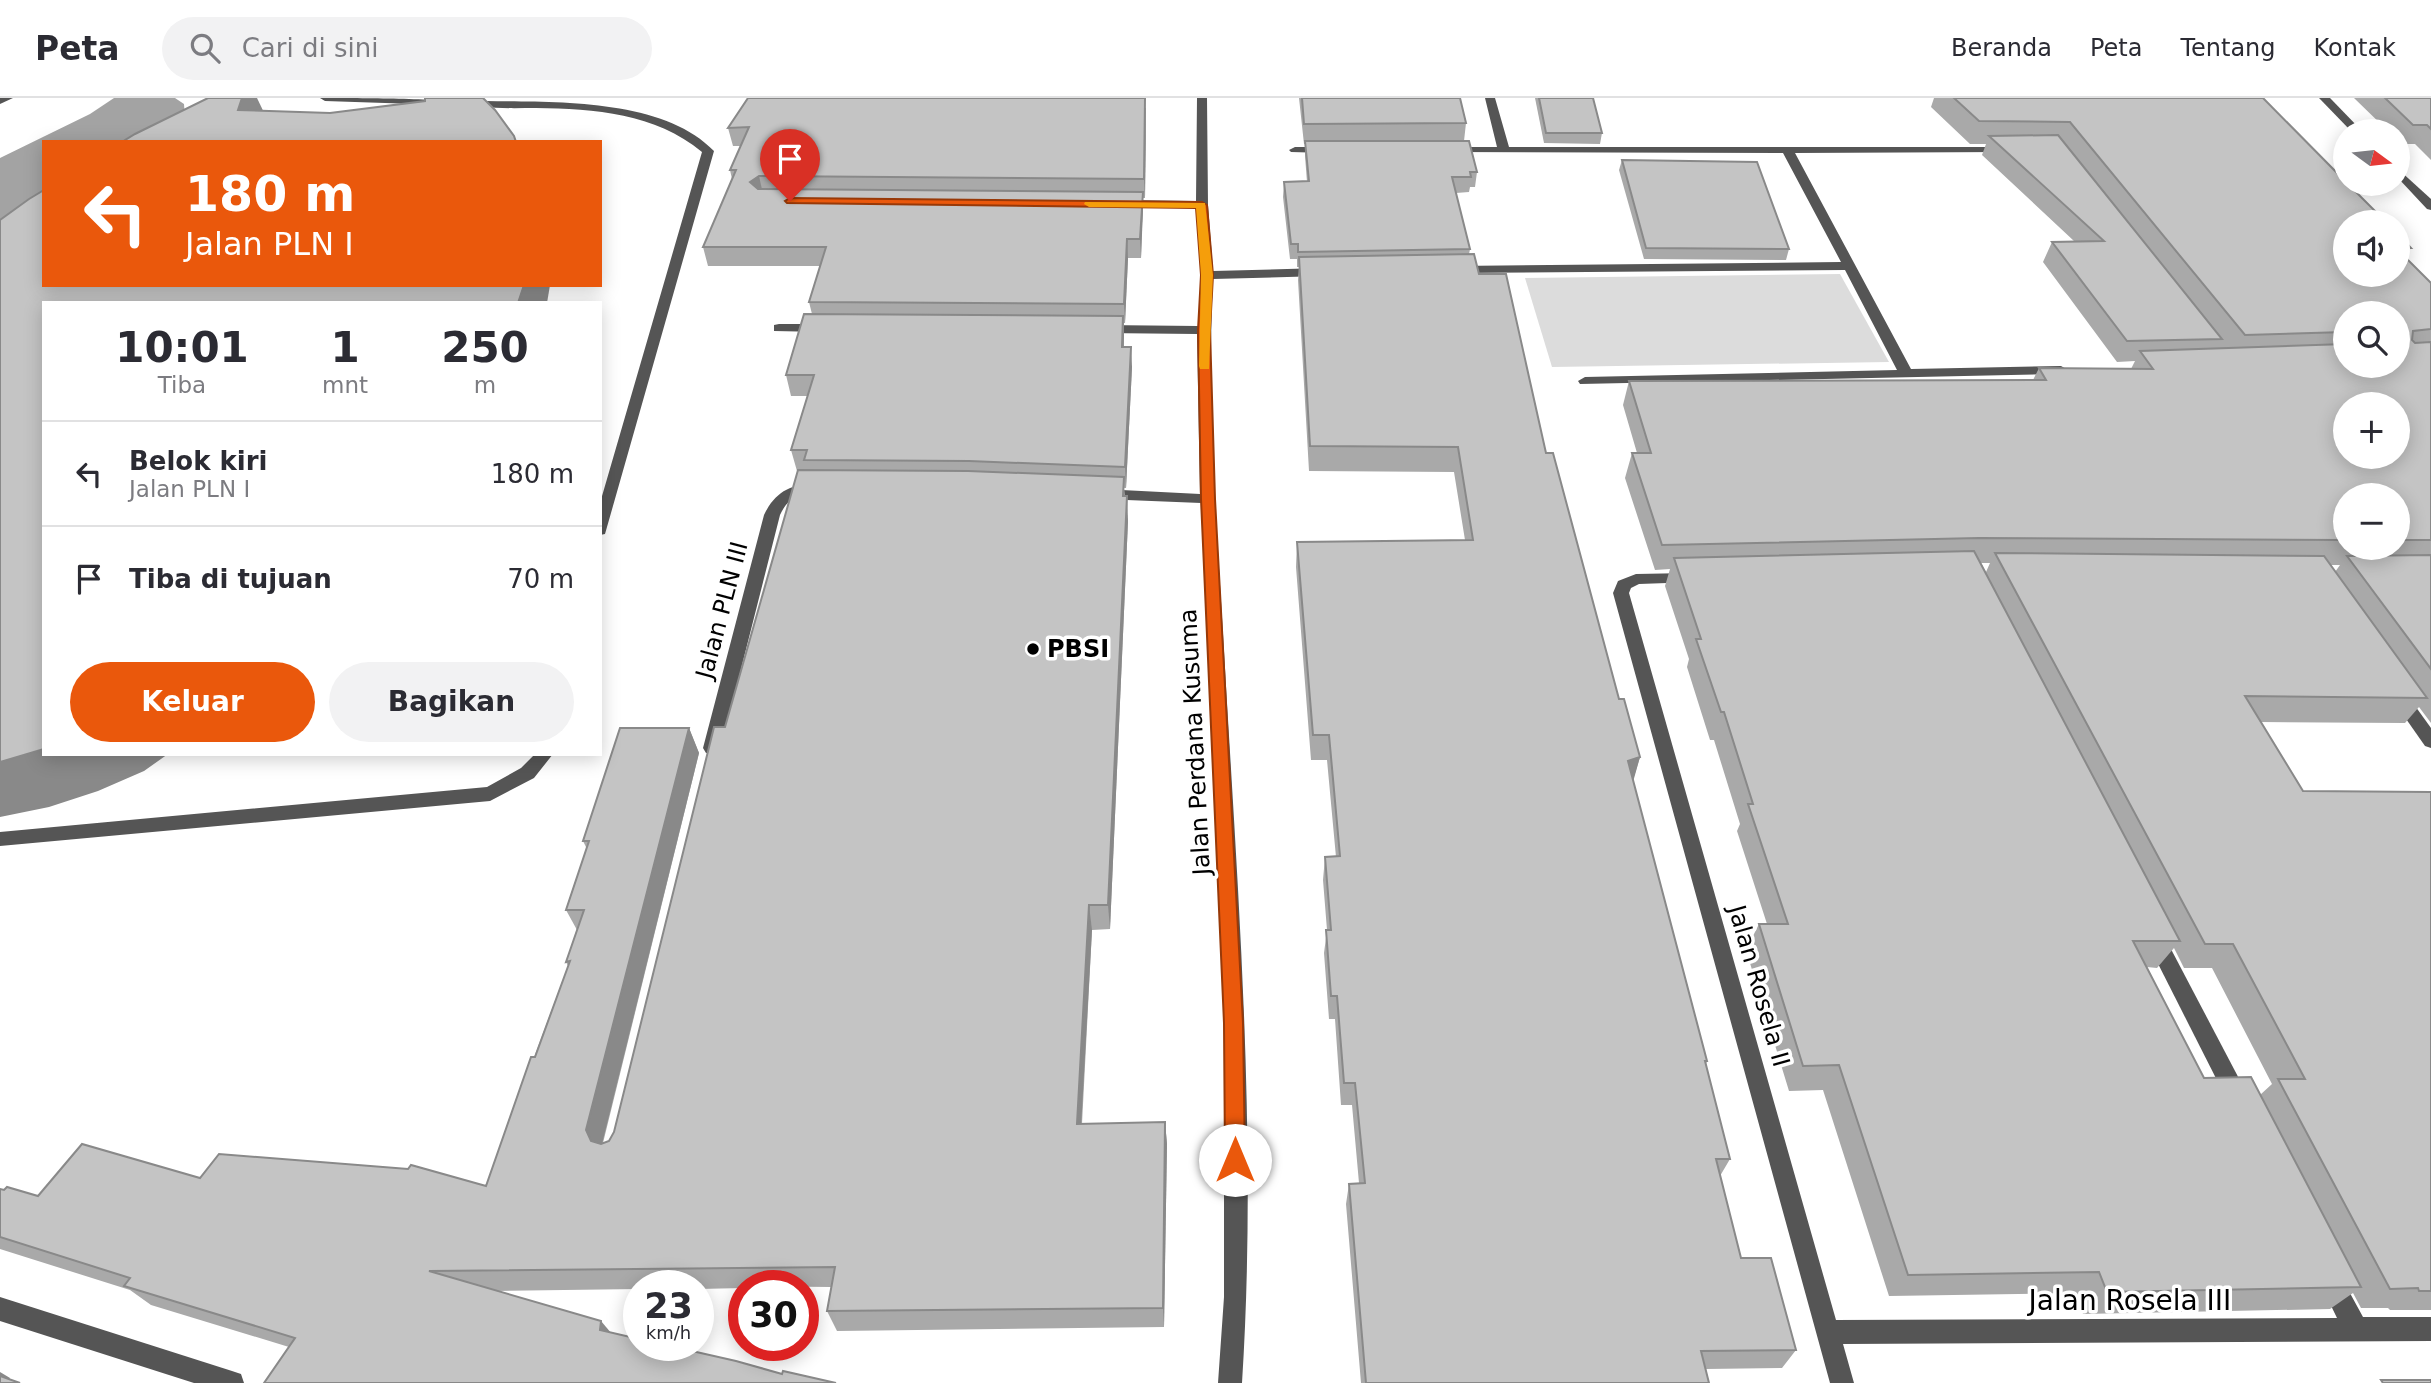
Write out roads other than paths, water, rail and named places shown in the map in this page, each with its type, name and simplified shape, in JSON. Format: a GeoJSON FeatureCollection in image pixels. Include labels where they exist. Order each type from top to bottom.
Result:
{"type":"FeatureCollection","features":[{"type":"Feature","properties":{"kind":"street"},"geometry":{"type":"LineString","coordinates":[[0,102],[8,98]]}},
{"type":"Feature","properties":{"kind":"street"},"geometry":{"type":"LineString","coordinates":[[325,98],[449,102]]}},
{"type":"Feature","properties":{"kind":"street","name":"Jalan Perdana Kusuma"},"geometry":{"type":"LineString","coordinates":[[1202,98],[1202,205],[1207,275],[1204,330],[1208,499],[1234,1023],[1236,1297],[1230,1383]]}},
{"type":"Feature","properties":{"kind":"street"},"geometry":{"type":"LineString","coordinates":[[1490,98],[1504,150]]}},
{"type":"Feature","properties":{"kind":"street"},"geometry":{"type":"LineString","coordinates":[[2324,98],[2345,119]]}},
{"type":"Feature","properties":{"kind":"street"},"geometry":{"type":"LineString","coordinates":[[485,104],[562,107],[625,113],[655,119],[695,137],[708,152],[602,523]]}},
{"type":"Feature","properties":{"kind":"street"},"geometry":{"type":"LineString","coordinates":[[1435,150],[2014,149]]}},
{"type":"Feature","properties":{"kind":"street"},"geometry":{"type":"LineString","coordinates":[[1295,150],[1337,150]]}},
{"type":"Feature","properties":{"kind":"street"},"geometry":{"type":"LineString","coordinates":[[1788,151],[1906,373]]}},
{"type":"Feature","properties":{"kind":"street"},"geometry":{"type":"LineString","coordinates":[[2410,184],[2431,206]]}},
{"type":"Feature","properties":{"kind":"street"},"geometry":{"type":"LineString","coordinates":[[1106,204],[1202,205]]}},
{"type":"Feature","properties":{"kind":"street"},"geometry":{"type":"LineString","coordinates":[[1437,271],[1850,266]]}},
{"type":"Feature","properties":{"kind":"street"},"geometry":{"type":"LineString","coordinates":[[1207,275],[1340,272]]}},
{"type":"Feature","properties":{"kind":"street"},"geometry":{"type":"LineString","coordinates":[[779,328],[835,328]]}},
{"type":"Feature","properties":{"kind":"street"},"geometry":{"type":"LineString","coordinates":[[1086,329],[1204,330]]}},
{"type":"Feature","properties":{"kind":"street"},"geometry":{"type":"LineString","coordinates":[[1585,381],[2073,370]]}},
{"type":"Feature","properties":{"kind":"street","name":"Jalan PLN III"},"geometry":{"type":"LineString","coordinates":[[707,769],[777,502],[788,492],[805,488],[833,488]]}},
{"type":"Feature","properties":{"kind":"street"},"geometry":{"type":"LineString","coordinates":[[1089,494],[1208,499]]}},
{"type":"Feature","properties":{"kind":"street","name":"Jalan Rosela II"},"geometry":{"type":"LineString","coordinates":[[1705,578],[1629,582],[1624,585],[1621,593],[1842,1383]]}},
{"type":"Feature","properties":{"kind":"street"},"geometry":{"type":"LineString","coordinates":[[2391,685],[2431,741]]}},
{"type":"Feature","properties":{"kind":"street"},"geometry":{"type":"LineString","coordinates":[[0,839],[490,794],[518,780],[540,763],[543,756]]}},
{"type":"Feature","properties":{"kind":"street"},"geometry":{"type":"LineString","coordinates":[[2146,919],[2248,1118]]}},
{"type":"Feature","properties":{"kind":"street"},"geometry":{"type":"LineString","coordinates":[[2324,1267],[2356,1329]]}},
{"type":"Feature","properties":{"kind":"street"},"geometry":{"type":"LineString","coordinates":[[0,1309],[232,1383]]}},
{"type":"Feature","properties":{"kind":"street","name":"Jalan Rosela III"},"geometry":{"type":"LineString","coordinates":[[1829,1332],[2431,1329]]}},
{"type":"Feature","properties":{"kind":"place","name":"PBSI"},"geometry":{"type":"Point","coordinates":[1033,649]}}]}
